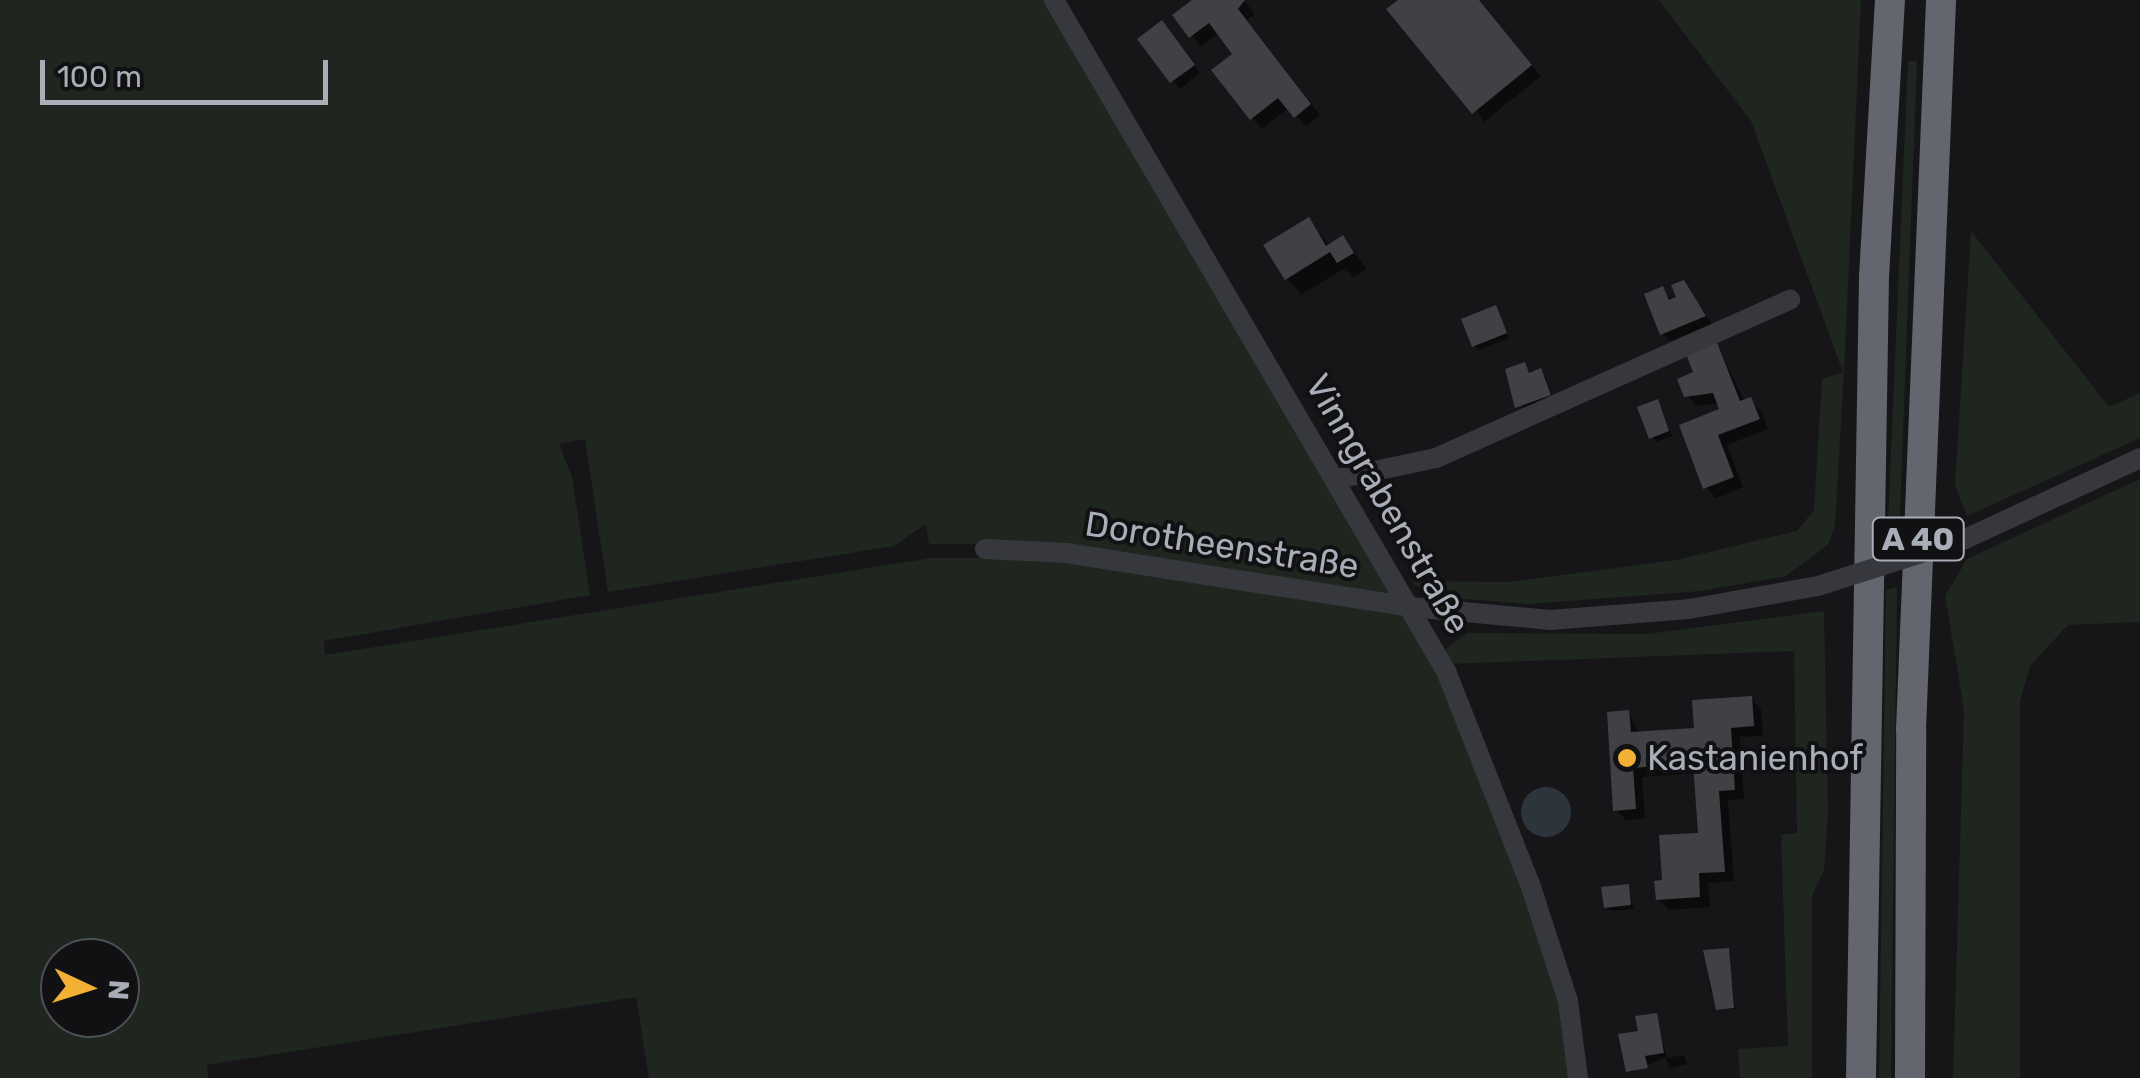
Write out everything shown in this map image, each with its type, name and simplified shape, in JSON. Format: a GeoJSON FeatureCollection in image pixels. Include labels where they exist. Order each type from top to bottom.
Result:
{"type":"FeatureCollection","features":[{"type":"Feature","properties":{"kind":"highway","name":"A 40"},"geometry":{"type":"LineString","coordinates":[[1861,1078],[1874,276],[1890,0]]}},
{"type":"Feature","properties":{"kind":"highway","name":"A 40"},"geometry":{"type":"LineString","coordinates":[[1910,1078],[1911,730],[1941,0]]}},
{"type":"Feature","properties":{"kind":"street","name":"Vinngrabenstraße"},"geometry":{"type":"LineString","coordinates":[[1054,0],[1338,479],[1446,672],[1532,887],[1568,1001],[1578,1078]]}},
{"type":"Feature","properties":{"kind":"street"},"geometry":{"type":"LineString","coordinates":[[1338,479],[1436,458],[1790,300]]}},
{"type":"Feature","properties":{"kind":"street","name":"Dorotheenstraße"},"geometry":{"type":"LineString","coordinates":[[985,549],[1066,553],[1412,608],[1550,620],[1689,609],[1818,586],[1965,540],[2140,458]]}},
{"type":"Feature","properties":{"kind":"shaded area"},"geometry":{"type":"Polygon","coordinates":[[[0,0],[1045,0],[1394,596],[1015,544],[929,544],[926,524],[894,546],[608,592],[585,439],[559,444],[572,477],[590,595],[324,641],[325,655],[931,558],[1066,558],[1405,616],[1434,666],[1536,919],[1561,1000],[1571,1078],[649,1078],[636,997],[207,1065],[208,1078],[0,1078],[0,0]]]}},
{"type":"Feature","properties":{"kind":"shaded area"},"geometry":{"type":"Polygon","coordinates":[[[1659,0],[1861,0],[1844,372],[1835,525],[1828,545],[1786,576],[1701,591],[1528,604],[1429,596],[1411,581],[1508,582],[1676,560],[1797,531],[1814,510],[1822,379],[1843,372],[1751,121],[1659,0]]]}},
{"type":"Feature","properties":{"kind":"shaded area"},"geometry":{"type":"Polygon","coordinates":[[[1908,61],[1917,61],[1899,540],[1887,543],[1908,61]]]}},
{"type":"Feature","properties":{"kind":"shaded area"},"geometry":{"type":"Polygon","coordinates":[[[1971,231],[2109,407],[2140,393],[2140,438],[1967,516],[1955,485],[1971,231]]]}},
{"type":"Feature","properties":{"kind":"shaded area"},"geometry":{"type":"Polygon","coordinates":[[[2140,479],[2140,622],[2068,625],[2030,666],[2020,701],[2020,1078],[1953,1078],[1964,710],[1945,596],[1967,559],[2140,479]]]}},
{"type":"Feature","properties":{"kind":"shaded area"},"geometry":{"type":"Polygon","coordinates":[[[1897,587],[1891,1078],[1879,1078],[1886,590],[1897,587]]]}},
{"type":"Feature","properties":{"kind":"shaded area"},"geometry":{"type":"Polygon","coordinates":[[[1824,611],[1828,814],[1824,870],[1812,896],[1812,1078],[1740,1078],[1738,1049],[1788,1046],[1781,835],[1797,833],[1794,651],[1448,664],[1446,649],[1467,633],[1647,634],[1824,611]]]}},
{"type":"Feature","properties":{"kind":"shaded area"},"geometry":{"type":"Polygon","coordinates":[[[1536,788],[1556,788],[1570,802],[1570,822],[1556,836],[1536,836],[1522,822],[1522,802],[1536,788]]]}},
{"type":"Feature","properties":{"kind":"building"},"geometry":{"type":"Polygon","coordinates":[[[1192,0],[1245,0],[1238,9],[1311,104],[1294,118],[1278,98],[1250,120],[1211,70],[1232,54],[1209,23],[1189,38],[1172,15],[1192,0]]]}},
{"type":"Feature","properties":{"kind":"building"},"geometry":{"type":"Polygon","coordinates":[[[1398,0],[1479,0],[1532,65],[1472,114],[1386,9],[1398,0]]]}},
{"type":"Feature","properties":{"kind":"building"},"geometry":{"type":"Polygon","coordinates":[[[1162,20],[1195,65],[1170,83],[1137,39],[1162,20]]]}},
{"type":"Feature","properties":{"kind":"building"},"geometry":{"type":"Polygon","coordinates":[[[1309,217],[1326,246],[1343,235],[1354,253],[1337,263],[1330,252],[1285,280],[1263,245],[1309,217]]]}},
{"type":"Feature","properties":{"kind":"building"},"geometry":{"type":"Polygon","coordinates":[[[1684,280],[1706,316],[1660,335],[1644,294],[1663,286],[1669,300],[1676,297],[1671,285],[1684,280]]]}},
{"type":"Feature","properties":{"kind":"building"},"geometry":{"type":"Polygon","coordinates":[[[1496,305],[1507,333],[1472,347],[1461,319],[1496,305]]]}},
{"type":"Feature","properties":{"kind":"building"},"geometry":{"type":"Polygon","coordinates":[[[1716,340],[1740,401],[1751,397],[1760,419],[1718,435],[1734,477],[1703,489],[1679,425],[1719,409],[1713,393],[1684,397],[1677,379],[1693,372],[1685,352],[1716,340]]]}},
{"type":"Feature","properties":{"kind":"building"},"geometry":{"type":"Polygon","coordinates":[[[1525,362],[1529,373],[1541,368],[1551,395],[1515,408],[1505,369],[1525,362]]]}},
{"type":"Feature","properties":{"kind":"building"},"geometry":{"type":"Polygon","coordinates":[[[1658,399],[1669,431],[1649,439],[1637,407],[1658,399]]]}},
{"type":"Feature","properties":{"kind":"building"},"geometry":{"type":"Polygon","coordinates":[[[1752,696],[1754,726],[1731,728],[1735,790],[1719,791],[1725,872],[1699,873],[1700,897],[1656,900],[1654,881],[1662,880],[1659,835],[1698,833],[1693,763],[1633,768],[1636,809],[1613,811],[1607,712],[1629,710],[1631,732],[1694,728],[1692,700],[1752,696]]]}},
{"type":"Feature","properties":{"kind":"building"},"geometry":{"type":"Polygon","coordinates":[[[1629,884],[1631,905],[1604,908],[1601,887],[1629,884]]]}},
{"type":"Feature","properties":{"kind":"building"},"geometry":{"type":"Polygon","coordinates":[[[1729,948],[1734,1008],[1716,1010],[1703,950],[1729,948]]]}},
{"type":"Feature","properties":{"kind":"building"},"geometry":{"type":"Polygon","coordinates":[[[1657,1013],[1664,1053],[1645,1056],[1648,1068],[1626,1072],[1618,1034],[1638,1031],[1635,1016],[1657,1013]]]}},
{"type":"Feature","properties":{"kind":"place","name":"Kastanienhof"},"geometry":{"type":"Point","coordinates":[1627,758]}}]}
